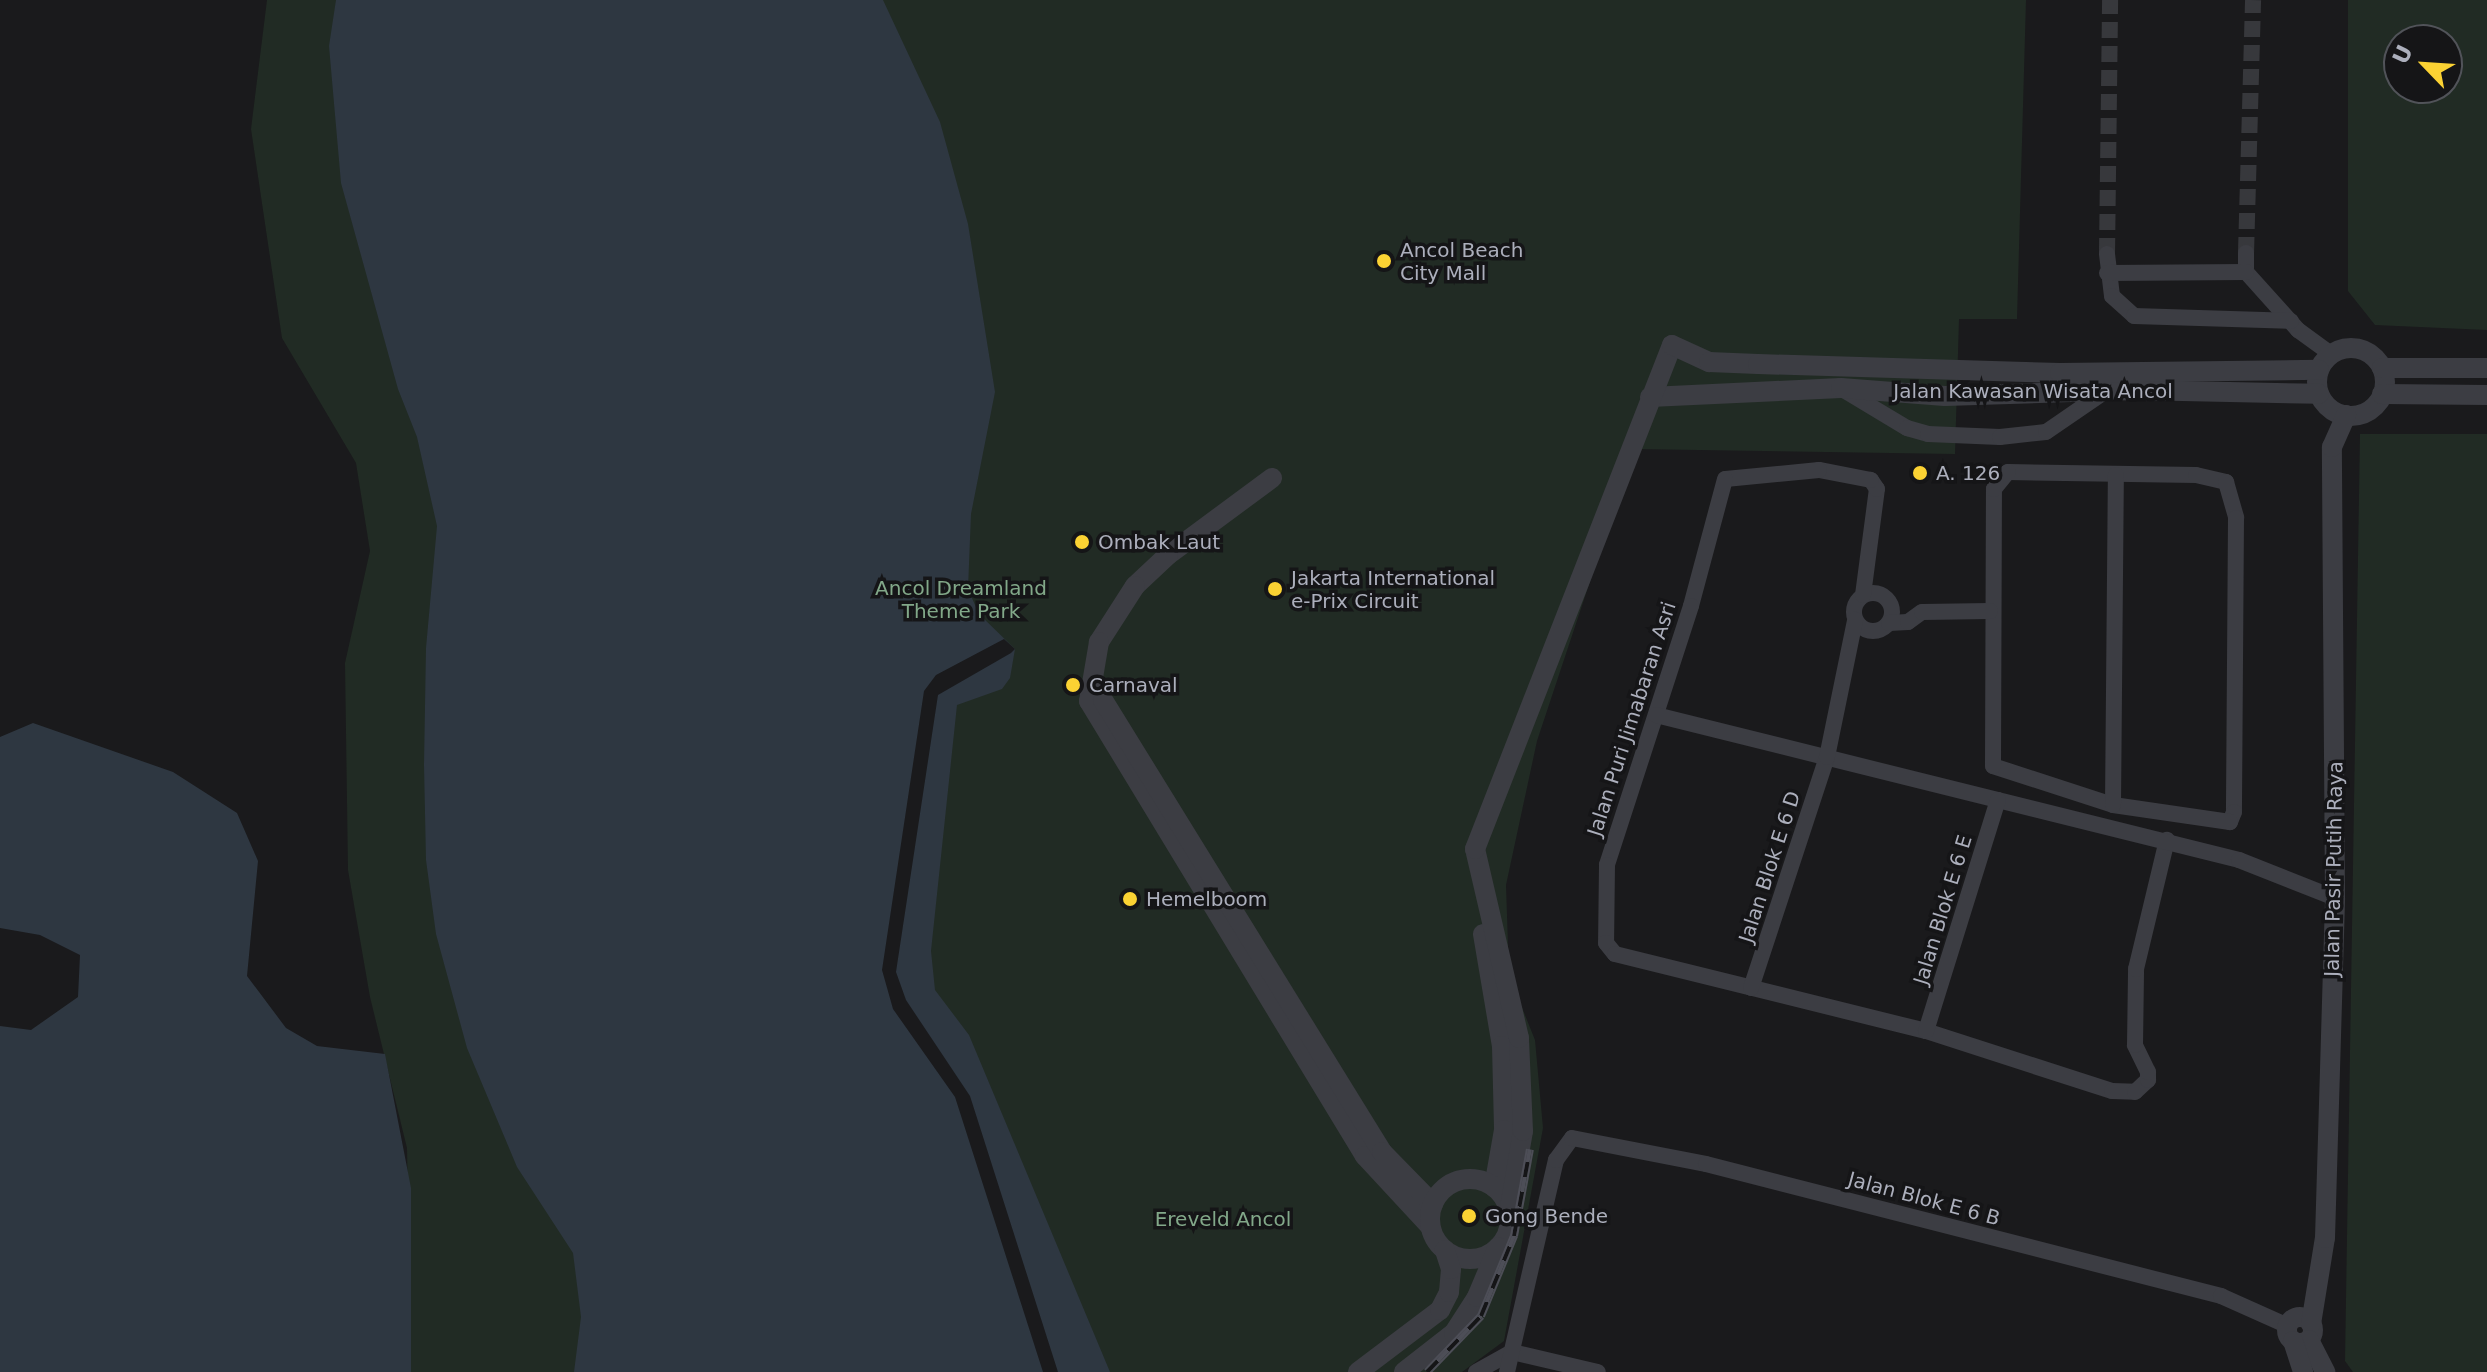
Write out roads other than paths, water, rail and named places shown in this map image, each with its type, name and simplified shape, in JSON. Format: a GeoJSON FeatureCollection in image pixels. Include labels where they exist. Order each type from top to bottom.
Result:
{"type":"FeatureCollection","features":[{"type":"Feature","properties":{"kind":"street"},"geometry":{"type":"LineString","coordinates":[[2246,253],[2246,272],[2325,362]]}},
{"type":"Feature","properties":{"kind":"street"},"geometry":{"type":"LineString","coordinates":[[2107,254],[2112,296],[2134,316],[2291,321]]}},
{"type":"Feature","properties":{"kind":"street"},"geometry":{"type":"LineString","coordinates":[[2107,273],[2246,272]]}},
{"type":"Feature","properties":{"kind":"street","name":"Jalan Kawasan Wisata Ancol"},"geometry":{"type":"LineString","coordinates":[[2319,394],[2107,390],[1945,396],[1841,388],[1650,397],[1672,345],[1709,362],[2060,373],[2325,362]]}},
{"type":"Feature","properties":{"kind":"street"},"geometry":{"type":"LineString","coordinates":[[2325,362],[2356,348],[2382,368],[2487,368]]}},
{"type":"Feature","properties":{"kind":"street"},"geometry":{"type":"LineString","coordinates":[[2325,362],[2319,394],[2330,408],[2346,415],[2368,411],[2382,394],[2382,368]]}},
{"type":"Feature","properties":{"kind":"street"},"geometry":{"type":"LineString","coordinates":[[1755,392],[1758,364]]}},
{"type":"Feature","properties":{"kind":"street"},"geometry":{"type":"LineString","coordinates":[[1841,388],[1907,428],[1928,434],[2000,437],[2046,432],[2107,390]]}},
{"type":"Feature","properties":{"kind":"street"},"geometry":{"type":"LineString","coordinates":[[2382,394],[2487,395]]}},
{"type":"Feature","properties":{"kind":"street"},"geometry":{"type":"LineString","coordinates":[[1404,1372],[1454,1333],[1477,1297],[1509,1213],[1523,1131],[1519,1038],[1475,849],[1650,397]]}},
{"type":"Feature","properties":{"kind":"street","name":"Jalan Pasir Putih Raya"},"geometry":{"type":"LineString","coordinates":[[2303,1372],[2300,1333],[2325,1238],[2335,898],[2332,447],[2346,415]]}},
{"type":"Feature","properties":{"kind":"street","name":"Jalan Puri Jimabaran Asri"},"geometry":{"type":"LineString","coordinates":[[1863,595],[1877,489],[1867,477],[1819,470],[1725,479],[1656,715],[1607,865],[1606,943],[1621,957],[1926,1031],[2112,1091],[2135,1092],[2148,1080],[2146,1062],[2135,1045],[2136,969],[2167,840]]}},
{"type":"Feature","properties":{"kind":"street"},"geometry":{"type":"LineString","coordinates":[[2008,472],[2217,476],[2233,496],[2234,812],[2226,823],[2113,805],[1993,766],[1990,611],[1994,489],[2008,472]]}},
{"type":"Feature","properties":{"kind":"street"},"geometry":{"type":"LineString","coordinates":[[2113,805],[2116,475]]}},
{"type":"Feature","properties":{"kind":"street"},"geometry":{"type":"LineString","coordinates":[[1358,1372],[1440,1310],[1449,1292],[1451,1269],[1445,1250],[1430,1226],[1365,1156],[1089,701],[1099,642],[1135,586],[1168,555],[1277,482],[1175,564],[1144,595],[1111,647],[1101,677],[1103,700],[1382,1152],[1433,1204]]}},
{"type":"Feature","properties":{"kind":"street"},"geometry":{"type":"LineString","coordinates":[[1889,623],[1890,603],[1882,594],[1863,595],[1854,606],[1855,620],[1875,631],[1889,623],[1908,622],[1922,612]]}},
{"type":"Feature","properties":{"kind":"street"},"geometry":{"type":"LineString","coordinates":[[1890,603],[1908,604],[1922,612],[1990,611]]}},
{"type":"Feature","properties":{"kind":"street","name":"Jalan Blok E 6 D"},"geometry":{"type":"LineString","coordinates":[[1751,988],[1827,757],[1855,620]]}},
{"type":"Feature","properties":{"kind":"street"},"geometry":{"type":"LineString","coordinates":[[1656,715],[2167,840],[2239,860],[2335,898]]}},
{"type":"Feature","properties":{"kind":"street","name":"Jalan Blok E 6 E"},"geometry":{"type":"LineString","coordinates":[[1926,1031],[1998,800]]}},
{"type":"Feature","properties":{"kind":"street"},"geometry":{"type":"LineString","coordinates":[[1482,886],[1483,936],[1502,1046],[1504,1130],[1494,1187],[1509,1213]]}},
{"type":"Feature","properties":{"kind":"street","name":"Jalan Blok E 6 B"},"geometry":{"type":"LineString","coordinates":[[1512,1352],[1556,1160],[1572,1138],[1589,1137],[2221,1296],[2300,1333]]}},
{"type":"Feature","properties":{"kind":"street"},"geometry":{"type":"LineString","coordinates":[[1430,1226],[1433,1204],[1447,1185],[1464,1179],[1494,1187]]}},
{"type":"Feature","properties":{"kind":"street"},"geometry":{"type":"LineString","coordinates":[[1445,1250],[1472,1259],[1498,1247]]}},
{"type":"Feature","properties":{"kind":"street"},"geometry":{"type":"LineString","coordinates":[[2300,1333],[2325,1372]]}},
{"type":"Feature","properties":{"kind":"street"},"geometry":{"type":"LineString","coordinates":[[1476,1372],[1512,1352],[1598,1372]]}},
{"type":"Feature","properties":{"kind":"street"},"geometry":{"type":"LineString","coordinates":[[1507,1372],[1512,1352]]}},
{"type":"Feature","properties":{"kind":"tunnel"},"geometry":{"type":"LineString","coordinates":[[2107,254],[2110,0]]}},
{"type":"Feature","properties":{"kind":"tunnel"},"geometry":{"type":"LineString","coordinates":[[2246,253],[2253,0]]}},
{"type":"Feature","properties":{"kind":"railway"},"geometry":{"type":"LineString","coordinates":[[1427,1372],[1481,1316],[1514,1236],[1530,1149]]}},
{"type":"Feature","properties":{"kind":"place","name":"Ancol Beach City Mall"},"geometry":{"type":"Point","coordinates":[1384,261]}},
{"type":"Feature","properties":{"kind":"place","name":"A. 126"},"geometry":{"type":"Point","coordinates":[1920,473]}},
{"type":"Feature","properties":{"kind":"place","name":"Ombak Laut"},"geometry":{"type":"Point","coordinates":[1082,542]}},
{"type":"Feature","properties":{"kind":"place","name":"Jakarta International e-Prix Circuit"},"geometry":{"type":"Point","coordinates":[1275,589]}},
{"type":"Feature","properties":{"kind":"place","name":"Carnaval"},"geometry":{"type":"Point","coordinates":[1073,685]}},
{"type":"Feature","properties":{"kind":"place","name":"Hemelboom"},"geometry":{"type":"Point","coordinates":[1130,899]}},
{"type":"Feature","properties":{"kind":"place","name":"Gong Bende"},"geometry":{"type":"Point","coordinates":[1469,1216]}},
{"type":"Feature","properties":{"kind":"park label","name":"Ancol Dreamland Theme Park"},"geometry":{"type":"Point","coordinates":[961,600]}},
{"type":"Feature","properties":{"kind":"park label","name":"Ereveld Ancol"},"geometry":{"type":"Point","coordinates":[1223,1219]}}]}
